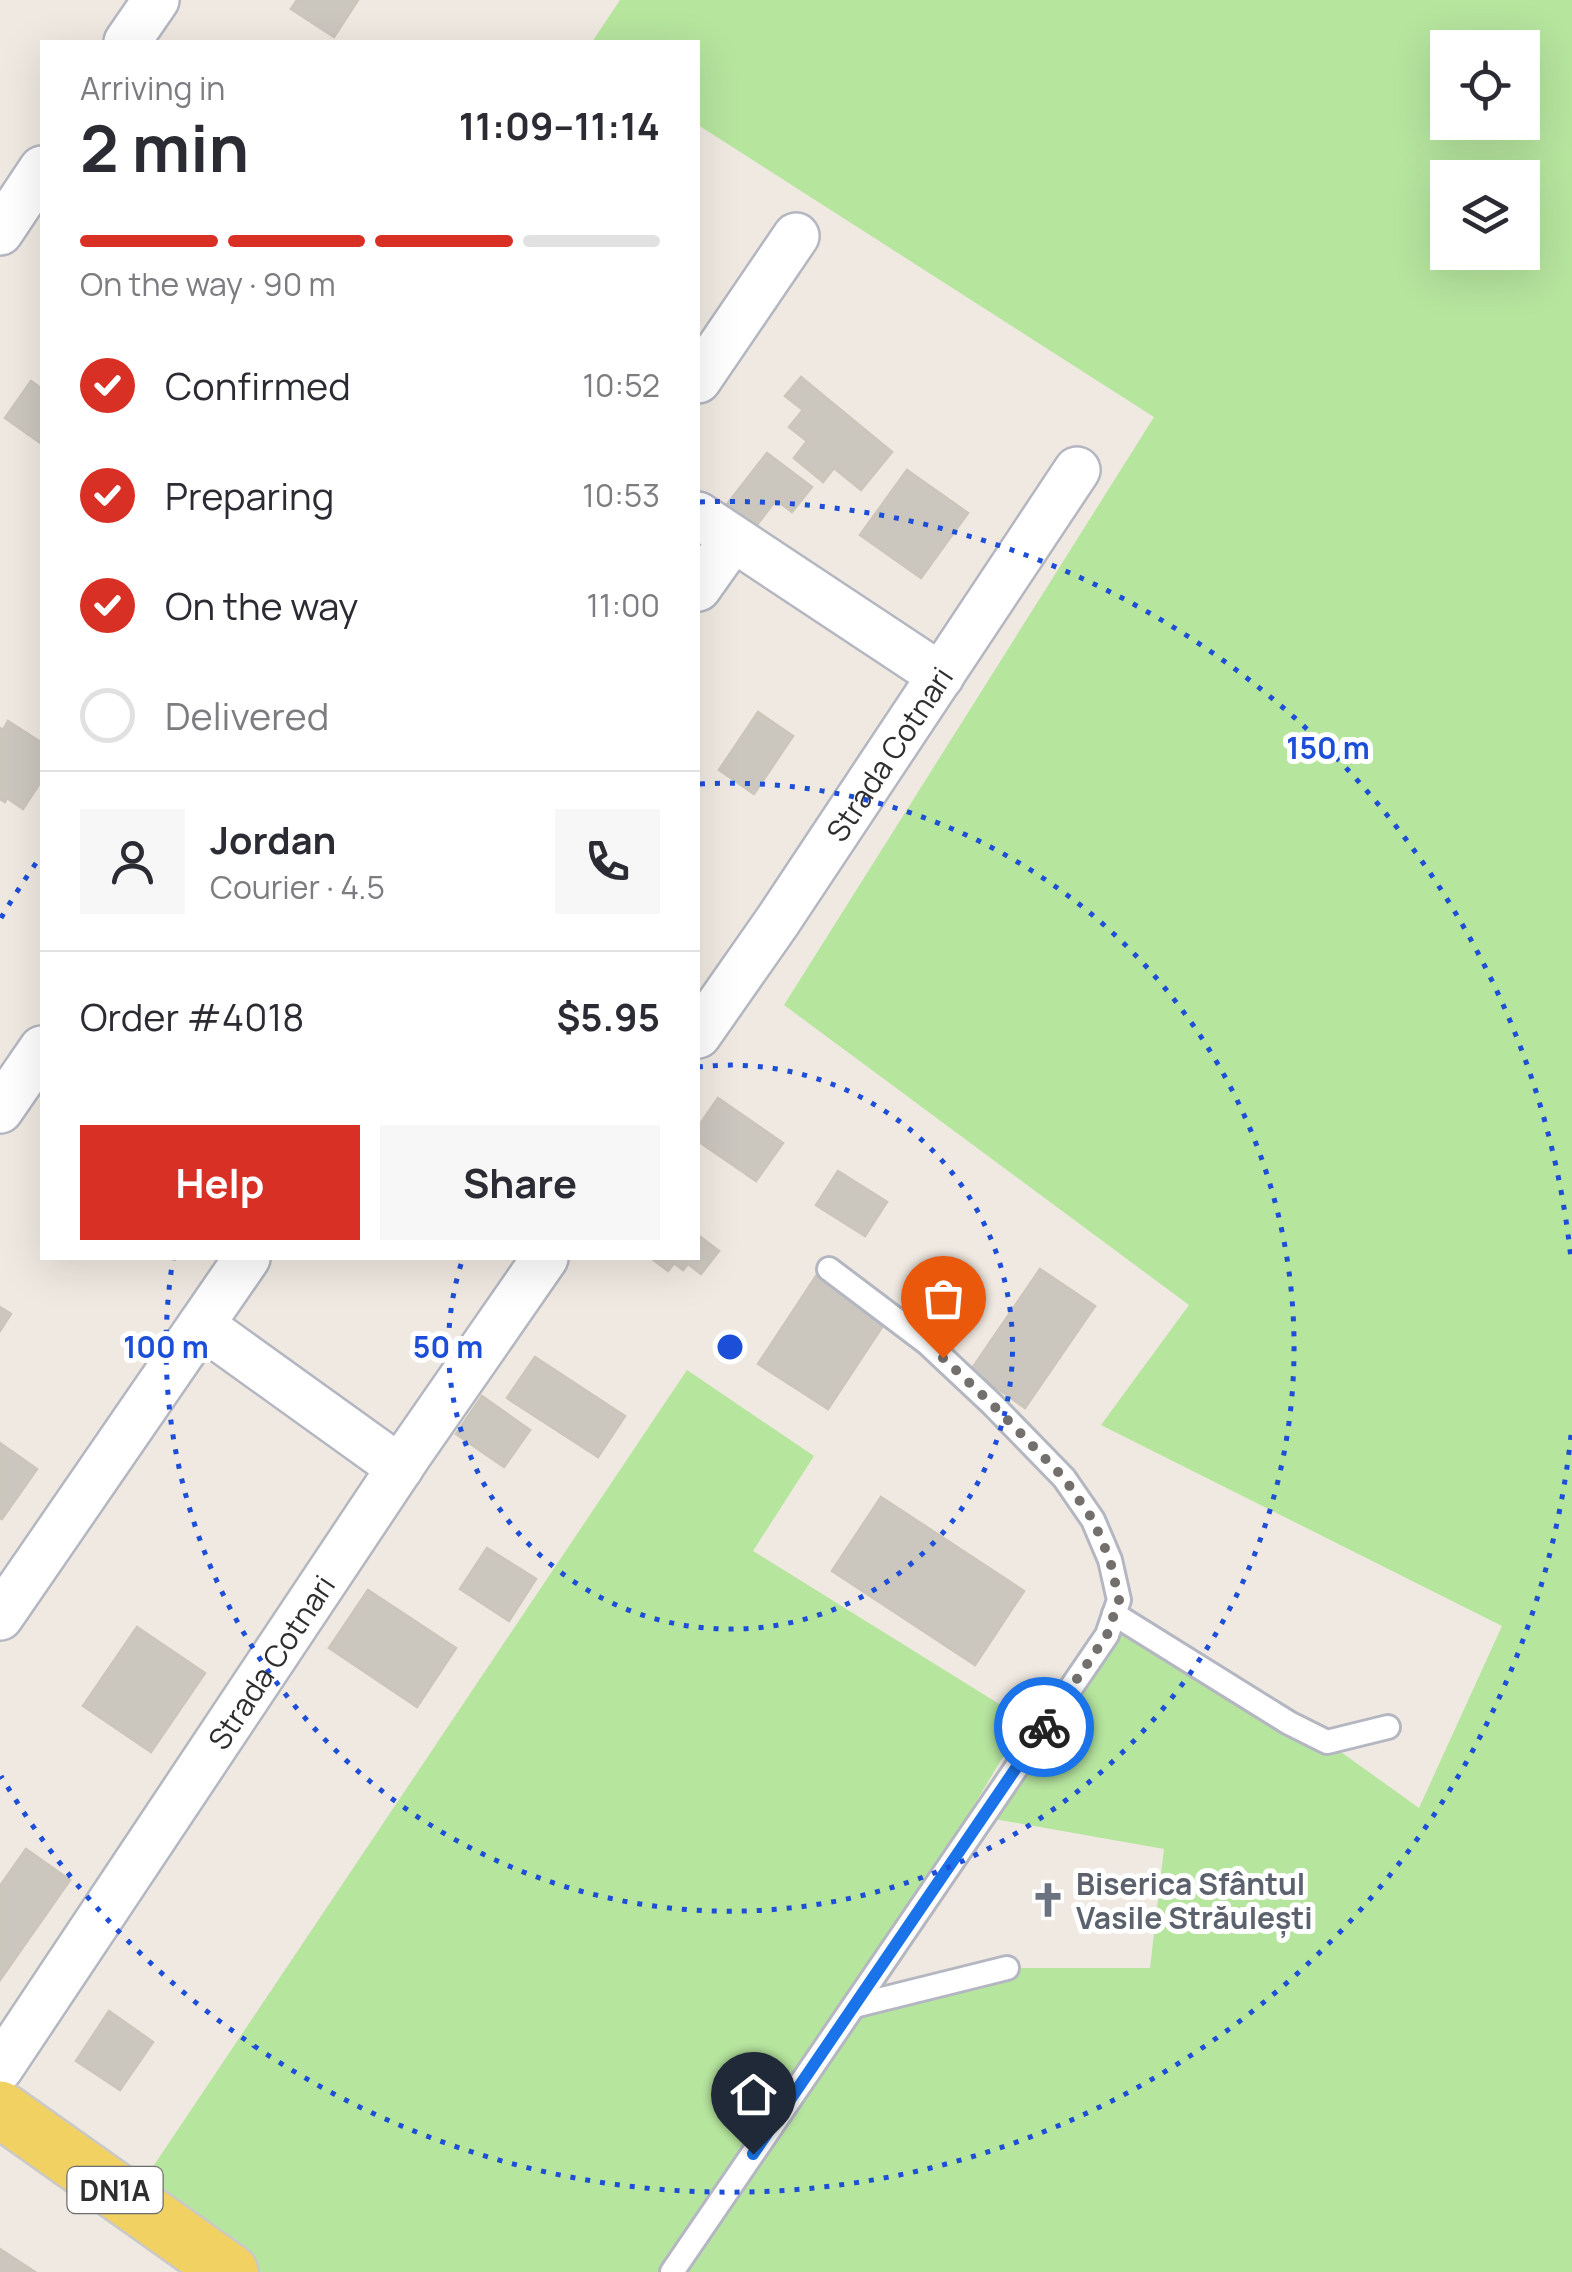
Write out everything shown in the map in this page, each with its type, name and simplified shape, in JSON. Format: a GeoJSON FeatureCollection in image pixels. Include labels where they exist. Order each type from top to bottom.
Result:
{"type":"FeatureCollection","features":[{"type":"Feature","properties":{"kind":"main road","name":"DN1A"},"geometry":{"type":"LineString","coordinates":[[0,2109],[230,2272]]}},
{"type":"Feature","properties":{"kind":"street"},"geometry":{"type":"LineString","coordinates":[[128,40],[156,0]]}},
{"type":"Feature","properties":{"kind":"street"},"geometry":{"type":"LineString","coordinates":[[0,232],[40,171]]}},
{"type":"Feature","properties":{"kind":"street"},"geometry":{"type":"LineString","coordinates":[[700,377],[796,236]]}},
{"type":"Feature","properties":{"kind":"street","name":"Strada Cotnari"},"geometry":{"type":"LineString","coordinates":[[700,1032],[1077,470]]}},
{"type":"Feature","properties":{"kind":"street"},"geometry":{"type":"LineString","coordinates":[[700,581],[715,528],[940,676]]}},
{"type":"Feature","properties":{"kind":"street"},"geometry":{"type":"LineString","coordinates":[[0,1110],[38,1065]]}},
{"type":"Feature","properties":{"kind":"street"},"geometry":{"type":"LineString","coordinates":[[0,1618],[246,1260]]}},
{"type":"Feature","properties":{"kind":"street","name":"Strada Cotnari"},"geometry":{"type":"LineString","coordinates":[[0,2068],[400,1468],[544,1260]]}},
{"type":"Feature","properties":{"kind":"street"},"geometry":{"type":"LineString","coordinates":[[201,1325],[400,1468]]}},
{"type":"Feature","properties":{"kind":"lane"},"geometry":{"type":"LineString","coordinates":[[672,2272],[1107,1635],[1119,1600],[1110,1560],[1093,1520],[1064,1478],[927,1343],[829,1269]]}},
{"type":"Feature","properties":{"kind":"lane"},"geometry":{"type":"LineString","coordinates":[[1114,1614],[1289,1723],[1327,1742],[1388,1726]]}},
{"type":"Feature","properties":{"kind":"lane"},"geometry":{"type":"LineString","coordinates":[[854,2006],[1007,1968]]}},
{"type":"Feature","properties":{"kind":"green space"},"geometry":{"type":"Polygon","coordinates":[[[620,0],[1572,0],[1572,2272],[230,2272],[130,2201],[687,1370],[814,1456],[753,1551],[1025,1720],[855,2004],[1007,1968],[1150,1968],[1164,1849],[983,1817],[1114,1614],[1327,1742],[1419,1808],[1502,1626],[1101,1425],[1189,1305],[784,1005],[1154,417],[700,126],[700,40],[593,40],[620,0]]]}},
{"type":"Feature","properties":{"kind":"building"},"geometry":{"type":"Polygon","coordinates":[[[297,0],[358,0],[334,37],[291,9],[297,0]]]}},
{"type":"Feature","properties":{"kind":"building"},"geometry":{"type":"Polygon","coordinates":[[[801,377],[892,452],[861,490],[834,468],[823,482],[794,458],[807,441],[789,427],[803,410],[785,396],[801,377]]]}},
{"type":"Feature","properties":{"kind":"building"},"geometry":{"type":"Polygon","coordinates":[[[31,381],[40,388],[40,443],[5,418],[31,381]]]}},
{"type":"Feature","properties":{"kind":"building"},"geometry":{"type":"Polygon","coordinates":[[[767,453],[812,487],[792,512],[776,500],[753,530],[724,508],[767,453]]]}},
{"type":"Feature","properties":{"kind":"building"},"geometry":{"type":"Polygon","coordinates":[[[907,470],[968,513],[921,578],[860,535],[907,470]]]}},
{"type":"Feature","properties":{"kind":"building"},"geometry":{"type":"Polygon","coordinates":[[[758,712],[793,736],[754,794],[719,770],[758,712]]]}},
{"type":"Feature","properties":{"kind":"building"},"geometry":{"type":"Polygon","coordinates":[[[8,721],[40,742],[40,783],[23,809],[7,798],[5,802],[0,799],[0,728],[3,730],[8,721]]]}},
{"type":"Feature","properties":{"kind":"building"},"geometry":{"type":"Polygon","coordinates":[[[718,1098],[783,1143],[756,1181],[700,1142],[700,1124],[718,1098]]]}},
{"type":"Feature","properties":{"kind":"building"},"geometry":{"type":"Polygon","coordinates":[[[838,1171],[887,1202],[865,1236],[816,1205],[838,1171]]]}},
{"type":"Feature","properties":{"kind":"building"},"geometry":{"type":"Polygon","coordinates":[[[700,1237],[719,1251],[701,1274],[688,1264],[683,1270],[674,1263],[668,1271],[654,1260],[700,1260],[700,1237]]]}},
{"type":"Feature","properties":{"kind":"building"},"geometry":{"type":"Polygon","coordinates":[[[1040,1269],[1095,1306],[1025,1408],[971,1370],[1040,1269]]]}},
{"type":"Feature","properties":{"kind":"building"},"geometry":{"type":"Polygon","coordinates":[[[816,1276],[886,1321],[828,1409],[758,1364],[816,1276]]]}},
{"type":"Feature","properties":{"kind":"building"},"geometry":{"type":"Polygon","coordinates":[[[0,1307],[11,1314],[0,1331],[0,1307]]]}},
{"type":"Feature","properties":{"kind":"building"},"geometry":{"type":"Polygon","coordinates":[[[535,1357],[625,1416],[598,1457],[507,1398],[535,1357]]]}},
{"type":"Feature","properties":{"kind":"building"},"geometry":{"type":"Polygon","coordinates":[[[482,1396],[530,1430],[504,1467],[456,1434],[482,1396]]]}},
{"type":"Feature","properties":{"kind":"building"},"geometry":{"type":"Polygon","coordinates":[[[0,1443],[37,1469],[2,1519],[0,1518],[0,1443]]]}},
{"type":"Feature","properties":{"kind":"building"},"geometry":{"type":"Polygon","coordinates":[[[881,1497],[1024,1591],[975,1665],[832,1571],[881,1497]]]}},
{"type":"Feature","properties":{"kind":"building"},"geometry":{"type":"Polygon","coordinates":[[[487,1548],[536,1579],[509,1621],[460,1589],[487,1548]]]}},
{"type":"Feature","properties":{"kind":"building"},"geometry":{"type":"Polygon","coordinates":[[[368,1590],[456,1648],[417,1707],[329,1648],[368,1590]]]}},
{"type":"Feature","properties":{"kind":"building"},"geometry":{"type":"Polygon","coordinates":[[[137,1627],[205,1673],[151,1752],[83,1706],[137,1627]]]}},
{"type":"Feature","properties":{"kind":"building"},"geometry":{"type":"Polygon","coordinates":[[[26,1849],[70,1880],[0,1980],[0,1886],[26,1849]]]}},
{"type":"Feature","properties":{"kind":"building"},"geometry":{"type":"Polygon","coordinates":[[[109,2011],[153,2042],[120,2090],[76,2061],[109,2011]]]}},
{"type":"Feature","properties":{"kind":"building"},"geometry":{"type":"Polygon","coordinates":[[[0,2249],[35,2272],[0,2272],[0,2249]]]}},
{"type":"Feature","properties":{"kind":"way so far"},"geometry":{"type":"LineString","coordinates":[[943,1358],[1064,1478],[1093,1520],[1110,1560],[1119,1600],[1107,1635],[1044,1727]]}},
{"type":"Feature","properties":{"kind":"place","name":"Biserica Sfântul Vasile Străulești"},"geometry":{"type":"Point","coordinates":[1048,1900]}},
{"type":"Feature","properties":{"kind":"route"},"geometry":{"type":"LineString","coordinates":[[753,2154],[1044,1727]]}}]}
